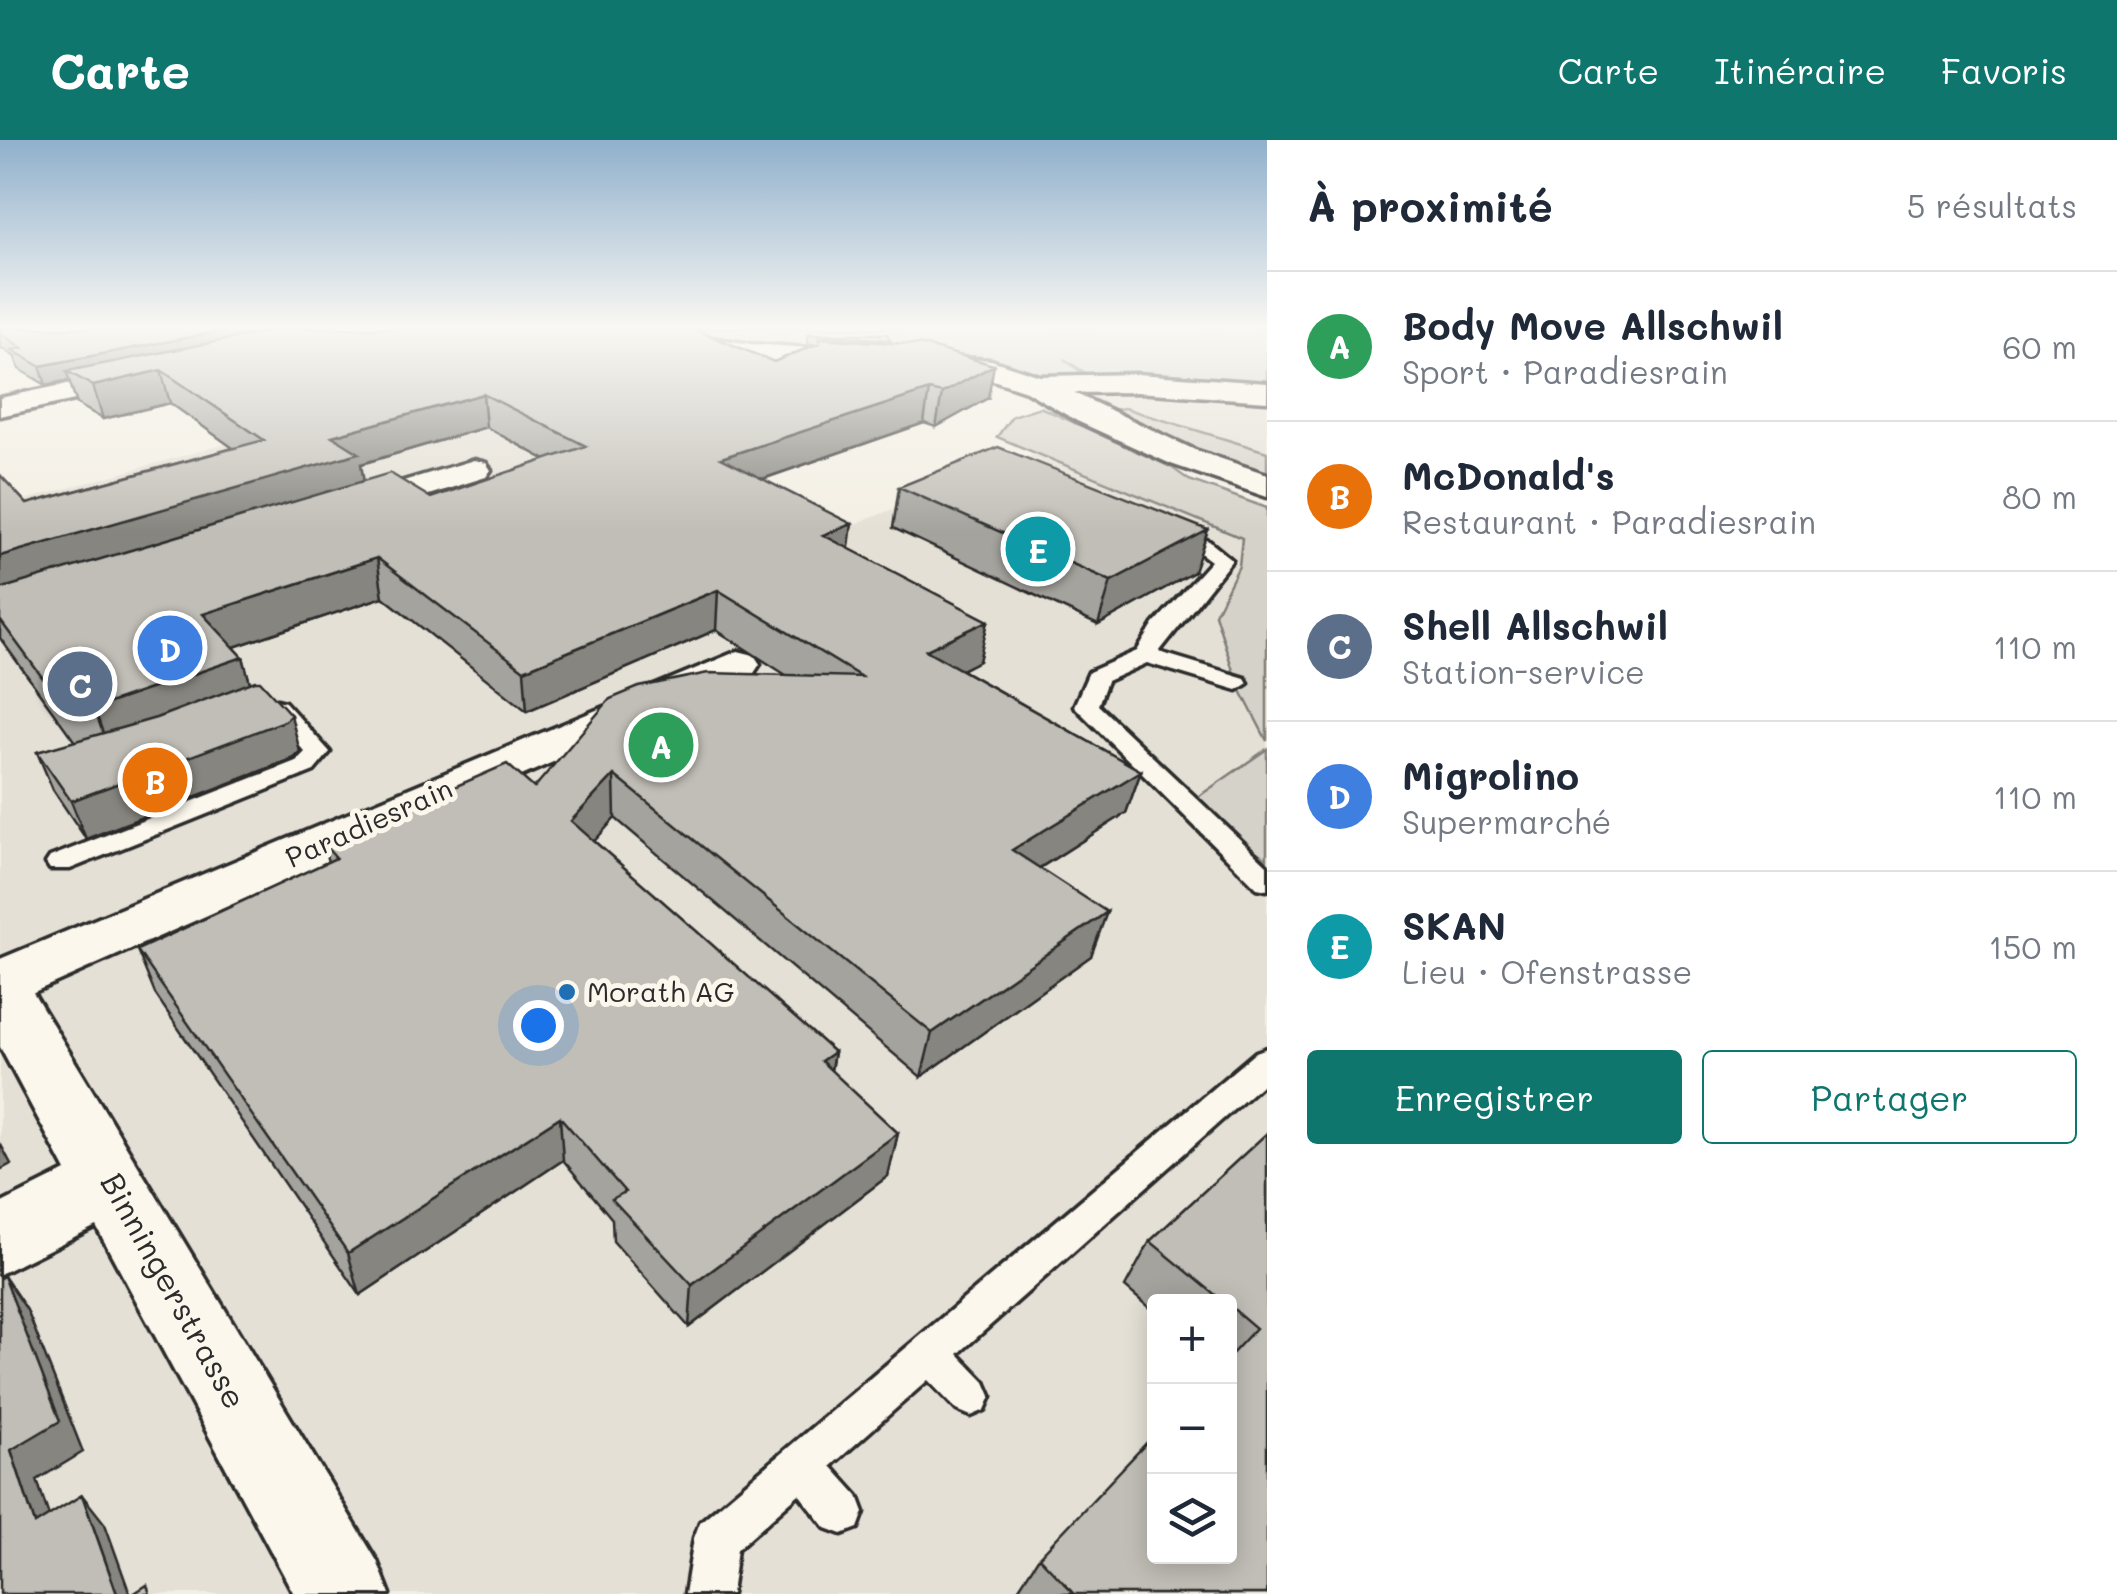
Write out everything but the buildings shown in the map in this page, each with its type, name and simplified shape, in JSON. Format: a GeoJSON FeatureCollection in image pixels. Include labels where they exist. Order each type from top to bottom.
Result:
{"type":"FeatureCollection","features":[{"type":"Feature","properties":{"kind":"street"},"geometry":{"type":"LineString","coordinates":[[0,407],[53,396]]}},
{"type":"Feature","properties":{"kind":"street"},"geometry":{"type":"LineString","coordinates":[[1055,396],[1166,449],[1267,486]]}},
{"type":"Feature","properties":{"kind":"street"},"geometry":{"type":"LineString","coordinates":[[302,524],[474,470]]}},
{"type":"Feature","properties":{"kind":"street","name":"Paradiesrain"},"geometry":{"type":"LineString","coordinates":[[0,987],[738,664]]}},
{"type":"Feature","properties":{"kind":"street","name":"Binningerstrasse"},"geometry":{"type":"LineString","coordinates":[[0,987],[344,1594]]}},
{"type":"Feature","properties":{"kind":"street"},"geometry":{"type":"LineString","coordinates":[[0,1241],[112,1182]]}},
{"type":"Feature","properties":{"kind":"lane"},"geometry":{"type":"LineString","coordinates":[[1146,655],[1155,633],[1215,574],[1222,560],[1202,545],[1153,524]]}},
{"type":"Feature","properties":{"kind":"lane"},"geometry":{"type":"LineString","coordinates":[[1238,684],[1146,655],[1098,677],[1086,706],[1267,881]]}},
{"type":"Feature","properties":{"kind":"lane"},"geometry":{"type":"LineString","coordinates":[[60,863],[305,766],[318,752],[276,707],[260,707],[241,714]]}},
{"type":"Feature","properties":{"kind":"lane"},"geometry":{"type":"LineString","coordinates":[[708,1594],[716,1538],[1267,1060]]}},
{"type":"Feature","properties":{"kind":"lane"},"geometry":{"type":"LineString","coordinates":[[930,1354],[971,1396]]}},
{"type":"Feature","properties":{"kind":"lane"},"geometry":{"type":"LineString","coordinates":[[802,1464],[842,1512]]}},
{"type":"Feature","properties":{"kind":"shaded area"},"geometry":{"type":"Polygon","coordinates":[[[396,396],[528,396],[829,534],[1036,454],[1242,538],[1239,566],[1215,614],[1237,683],[1267,741],[1267,749],[1190,803],[1267,859],[1267,1594],[0,1594],[0,507],[396,396]]]}},
{"type":"Feature","properties":{"kind":"shaded area"},"geometry":{"type":"Polygon","coordinates":[[[1056,396],[1267,396],[1267,452],[1088,414],[1056,396]]]}},
{"type":"Feature","properties":{"kind":"shaded area"},"geometry":{"type":"Polygon","coordinates":[[[1040,407],[1171,467],[1189,480],[1267,508],[1267,741],[1237,683],[1215,614],[1239,566],[1242,538],[997,437],[1012,416],[1040,407]]]}},
{"type":"Feature","properties":{"kind":"shaded area"},"geometry":{"type":"Polygon","coordinates":[[[1124,408],[1267,452],[1267,486],[1088,414],[1124,408]]]}},
{"type":"Feature","properties":{"kind":"shaded area"},"geometry":{"type":"Polygon","coordinates":[[[1267,749],[1267,859],[1189,803],[1267,749]]]}},
{"type":"Feature","properties":{"kind":"place","name":"SKAN"},"geometry":{"type":"Point","coordinates":[1038,549]}},
{"type":"Feature","properties":{"kind":"place","name":"Migrolino"},"geometry":{"type":"Point","coordinates":[170,648]}},
{"type":"Feature","properties":{"kind":"place","name":"Shell Allschwil"},"geometry":{"type":"Point","coordinates":[80,684]}},
{"type":"Feature","properties":{"kind":"place","name":"Body Move Allschwil"},"geometry":{"type":"Point","coordinates":[661,745]}},
{"type":"Feature","properties":{"kind":"place","name":"McDonald's"},"geometry":{"type":"Point","coordinates":[155,780]}},
{"type":"Feature","properties":{"kind":"place","name":"Morath AG"},"geometry":{"type":"Point","coordinates":[567,992]}}]}
